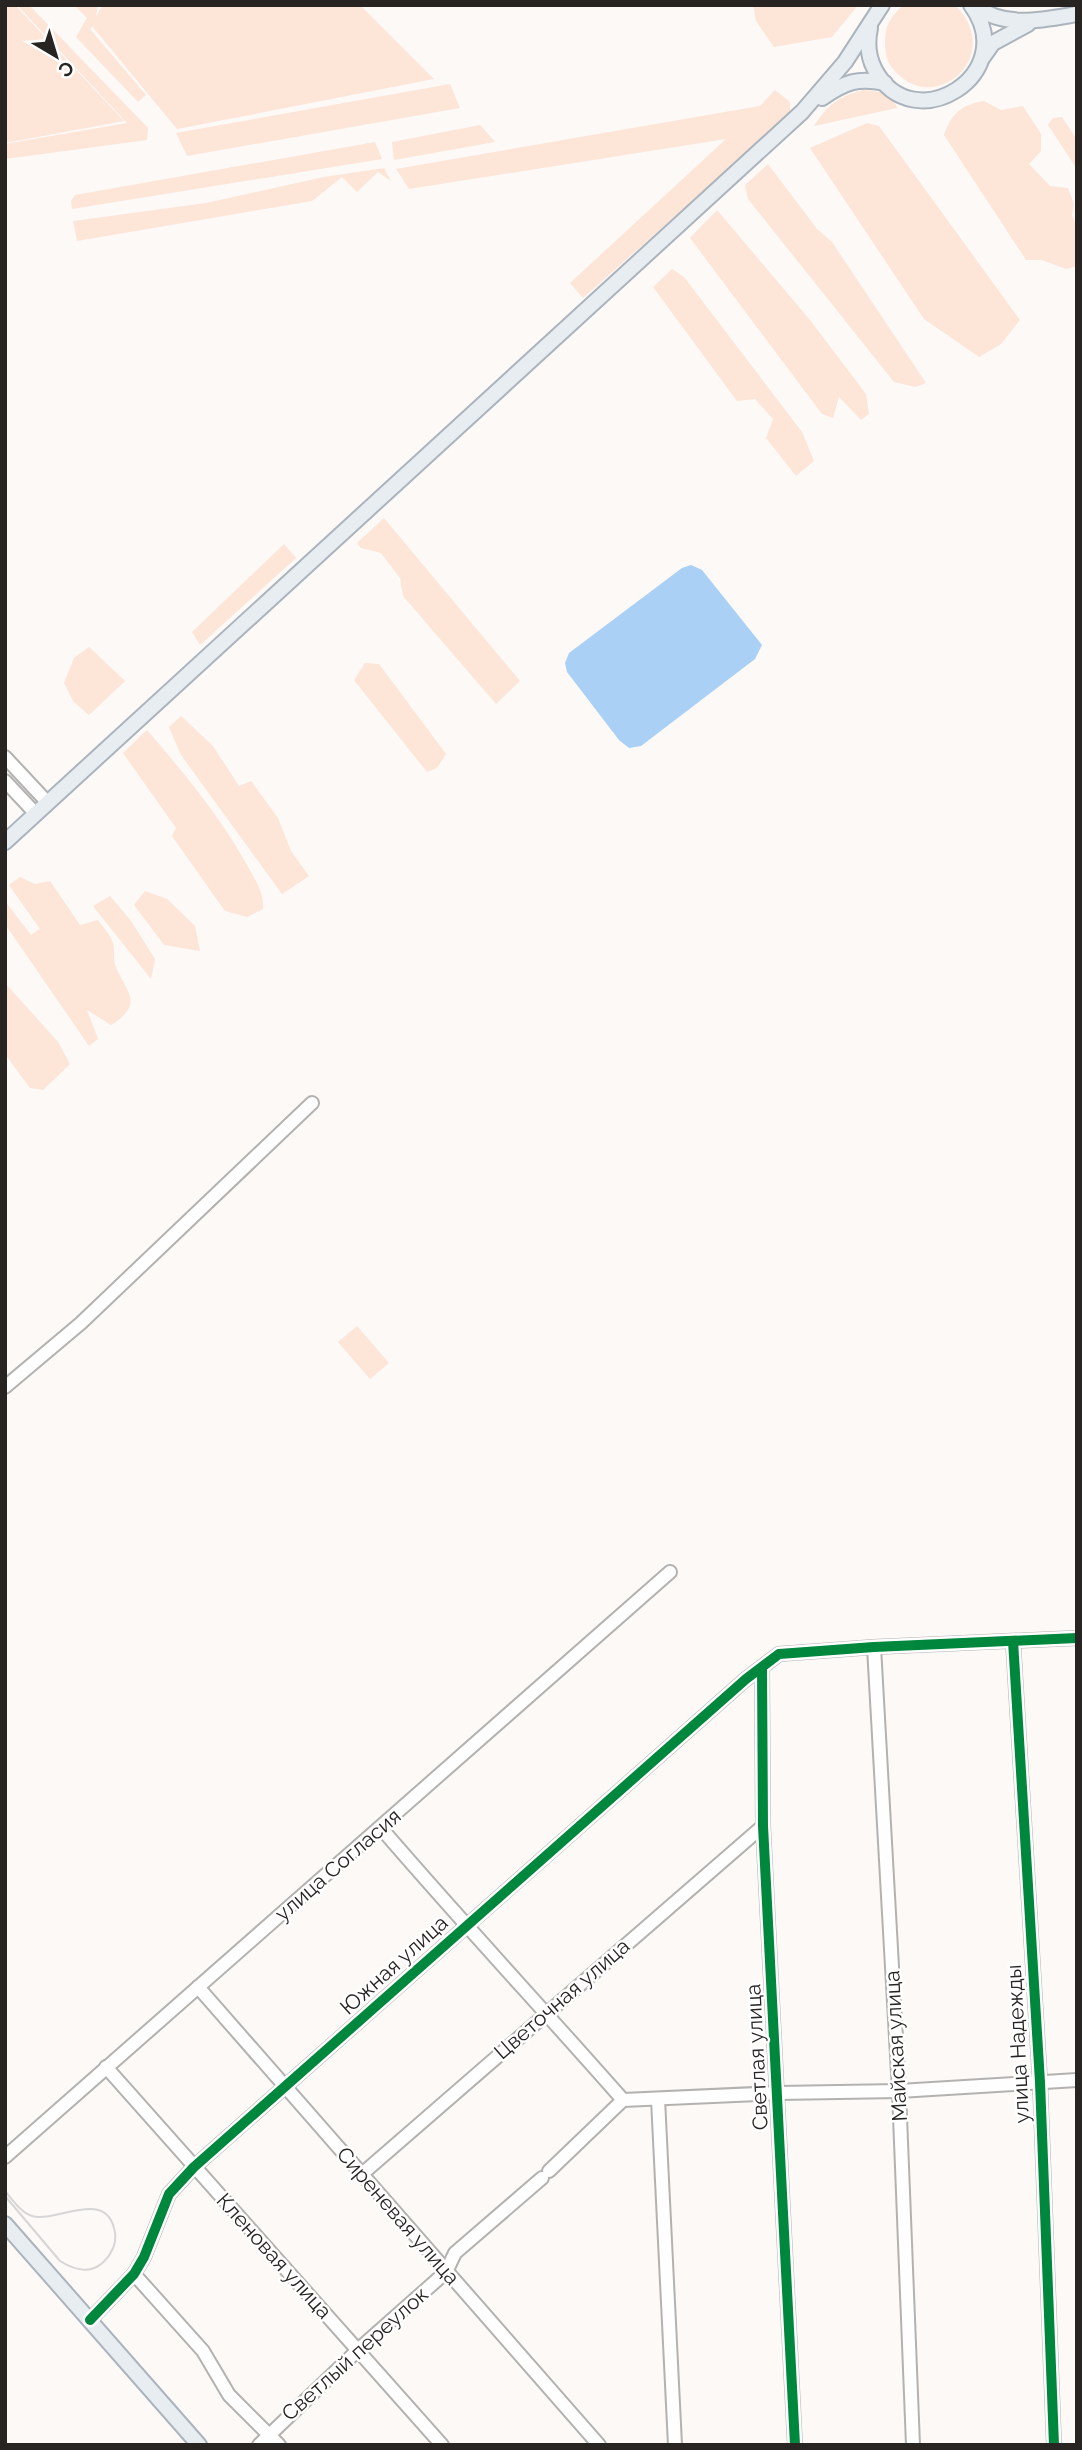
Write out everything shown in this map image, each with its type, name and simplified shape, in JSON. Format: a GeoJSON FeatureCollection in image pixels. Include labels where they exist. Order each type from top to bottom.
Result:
{"type":"FeatureCollection","features":[{"type":"Feature","properties":{"kind":"main road"},"geometry":{"type":"LineString","coordinates":[[5,842],[802,112],[845,62],[882,5]]}},
{"type":"Feature","properties":{"kind":"main road"},"geometry":{"type":"LineString","coordinates":[[972,5],[983,13],[997,17],[1032,22]]}},
{"type":"Feature","properties":{"kind":"main road"},"geometry":{"type":"LineString","coordinates":[[972,5],[982,26],[982,58]]}},
{"type":"Feature","properties":{"kind":"main road"},"geometry":{"type":"LineString","coordinates":[[872,23],[869,34],[870,55],[878,75],[895,91],[917,100],[952,94],[971,79],[993,43],[1003,36],[1032,22],[1077,14]]}},
{"type":"Feature","properties":{"kind":"main road"},"geometry":{"type":"LineString","coordinates":[[802,112],[837,88],[853,81],[869,79],[885,83]]}},
{"type":"Feature","properties":{"kind":"main road"},"geometry":{"type":"LineString","coordinates":[[5,2224],[199,2445]]}},
{"type":"Feature","properties":{"kind":"street"},"geometry":{"type":"LineString","coordinates":[[5,757],[48,803]]}},
{"type":"Feature","properties":{"kind":"street"},"geometry":{"type":"LineString","coordinates":[[5,781],[36,814]]}},
{"type":"Feature","properties":{"kind":"street"},"geometry":{"type":"LineString","coordinates":[[5,1387],[81,1323],[312,1103]]}},
{"type":"Feature","properties":{"kind":"street","name":"улица Согласия"},"geometry":{"type":"LineString","coordinates":[[5,2157],[670,1572]]}},
{"type":"Feature","properties":{"kind":"street","name":"Южная улица"},"geometry":{"type":"LineString","coordinates":[[90,2320],[134,2274],[144,2257],[169,2194],[194,2167],[779,1654],[1077,1638]]}},
{"type":"Feature","properties":{"kind":"street","name":"улица Надежды"},"geometry":{"type":"LineString","coordinates":[[1013,1641],[1040,2082],[1054,2445]]}},
{"type":"Feature","properties":{"kind":"street","name":"Майская улица"},"geometry":{"type":"LineString","coordinates":[[874,1647],[898,2091],[913,2445]]}},
{"type":"Feature","properties":{"kind":"street","name":"Светлая улица"},"geometry":{"type":"LineString","coordinates":[[762,1668],[763,1826],[795,2445]]}},
{"type":"Feature","properties":{"kind":"street","name":"Цветочная улица"},"geometry":{"type":"LineString","coordinates":[[362,2174],[763,1826]]}},
{"type":"Feature","properties":{"kind":"street"},"geometry":{"type":"LineString","coordinates":[[381,1828],[466,1927],[623,2100],[898,2091],[1077,2080]]}},
{"type":"Feature","properties":{"kind":"street","name":"Сиреневая улица"},"geometry":{"type":"LineString","coordinates":[[198,1987],[599,2445]]}},
{"type":"Feature","properties":{"kind":"street","name":"Кленовая улица"},"geometry":{"type":"LineString","coordinates":[[106,2067],[442,2445]]}},
{"type":"Feature","properties":{"kind":"street"},"geometry":{"type":"LineString","coordinates":[[658,2099],[676,2445]]}},
{"type":"Feature","properties":{"kind":"street","name":"Светлый переулок"},"geometry":{"type":"LineString","coordinates":[[259,2445],[359,2349],[446,2272],[455,2253],[546,2174],[623,2100]]}},
{"type":"Feature","properties":{"kind":"street"},"geometry":{"type":"LineString","coordinates":[[134,2274],[203,2351],[229,2395],[278,2445]]}},
{"type":"Feature","properties":{"kind":"shaded area"},"geometry":{"type":"Polygon","coordinates":[[[5,5],[15,5],[124,121],[5,143],[5,5]]]}},
{"type":"Feature","properties":{"kind":"shaded area"},"geometry":{"type":"Polygon","coordinates":[[[17,5],[29,5],[148,128],[147,140],[5,159],[5,144],[127,123],[17,5]]]}},
{"type":"Feature","properties":{"kind":"shaded area"},"geometry":{"type":"Polygon","coordinates":[[[74,5],[98,5],[96,16],[103,5],[360,5],[434,79],[177,129],[92,26],[90,29],[146,95],[138,102],[76,37],[87,18],[74,5]]]}},
{"type":"Feature","properties":{"kind":"shaded area"},"geometry":{"type":"Polygon","coordinates":[[[753,5],[858,5],[832,37],[774,47],[756,21],[753,5]]]}},
{"type":"Feature","properties":{"kind":"shaded area"},"geometry":{"type":"Polygon","coordinates":[[[903,5],[955,5],[969,24],[973,42],[970,59],[960,73],[947,83],[931,87],[915,85],[899,75],[890,65],[886,53],[886,32],[893,16],[903,5]]]}},
{"type":"Feature","properties":{"kind":"shaded area"},"geometry":{"type":"Polygon","coordinates":[[[450,84],[460,108],[187,156],[176,133],[450,84]]]}},
{"type":"Feature","properties":{"kind":"shaded area"},"geometry":{"type":"Polygon","coordinates":[[[775,90],[790,102],[790,114],[583,298],[570,283],[726,139],[409,189],[396,169],[760,106],[775,90]]]}},
{"type":"Feature","properties":{"kind":"shaded area"},"geometry":{"type":"Polygon","coordinates":[[[863,90],[888,96],[897,108],[814,126],[835,102],[863,90]]]}},
{"type":"Feature","properties":{"kind":"shaded area"},"geometry":{"type":"Polygon","coordinates":[[[984,101],[1001,110],[1023,106],[1041,134],[1041,151],[1029,164],[1050,186],[1068,188],[1074,204],[1072,215],[1077,227],[1077,266],[1066,269],[1042,260],[1026,260],[944,135],[958,111],[984,101]]]}},
{"type":"Feature","properties":{"kind":"shaded area"},"geometry":{"type":"Polygon","coordinates":[[[1062,117],[1077,140],[1077,169],[1048,125],[1053,118],[1062,117]]]}},
{"type":"Feature","properties":{"kind":"shaded area"},"geometry":{"type":"Polygon","coordinates":[[[867,123],[879,126],[1020,320],[1001,344],[979,357],[924,319],[810,148],[867,123]]]}},
{"type":"Feature","properties":{"kind":"shaded area"},"geometry":{"type":"Polygon","coordinates":[[[480,125],[495,142],[394,160],[392,142],[480,125]]]}},
{"type":"Feature","properties":{"kind":"shaded area"},"geometry":{"type":"Polygon","coordinates":[[[375,142],[382,159],[72,209],[71,201],[75,195],[375,142]]]}},
{"type":"Feature","properties":{"kind":"shaded area"},"geometry":{"type":"Polygon","coordinates":[[[768,164],[817,229],[832,242],[926,383],[915,387],[894,382],[748,199],[745,185],[768,164]]]}},
{"type":"Feature","properties":{"kind":"shaded area"},"geometry":{"type":"Polygon","coordinates":[[[384,168],[391,181],[378,172],[357,192],[342,177],[312,201],[77,241],[73,221],[206,203],[324,177],[384,168]]]}},
{"type":"Feature","properties":{"kind":"shaded area"},"geometry":{"type":"Polygon","coordinates":[[[717,210],[810,320],[866,394],[869,414],[861,420],[839,397],[833,418],[822,414],[690,238],[717,210]]]}},
{"type":"Feature","properties":{"kind":"shaded area"},"geometry":{"type":"Polygon","coordinates":[[[672,269],[684,277],[802,432],[814,461],[796,476],[766,438],[773,419],[755,399],[737,401],[653,287],[672,269]]]}},
{"type":"Feature","properties":{"kind":"shaded area"},"geometry":{"type":"Polygon","coordinates":[[[384,518],[520,681],[496,704],[403,596],[400,578],[381,553],[361,548],[357,543],[384,518]]]}},
{"type":"Feature","properties":{"kind":"shaded area"},"geometry":{"type":"Polygon","coordinates":[[[284,544],[296,558],[200,645],[192,632],[284,544]]]}},
{"type":"Feature","properties":{"kind":"shaded area"},"geometry":{"type":"Polygon","coordinates":[[[89,647],[125,681],[89,715],[73,701],[64,683],[74,658],[89,647]]]}},
{"type":"Feature","properties":{"kind":"shaded area"},"geometry":{"type":"Polygon","coordinates":[[[365,663],[379,664],[446,754],[437,768],[427,772],[354,680],[365,663]]]}},
{"type":"Feature","properties":{"kind":"shaded area"},"geometry":{"type":"Polygon","coordinates":[[[181,716],[213,746],[239,786],[251,781],[278,818],[291,851],[309,876],[282,894],[181,755],[169,727],[181,716]]]}},
{"type":"Feature","properties":{"kind":"shaded area"},"geometry":{"type":"Polygon","coordinates":[[[147,730],[188,778],[225,829],[258,886],[263,909],[247,917],[225,911],[172,836],[176,828],[123,753],[147,730]]]}},
{"type":"Feature","properties":{"kind":"shaded area"},"geometry":{"type":"Polygon","coordinates":[[[20,877],[35,884],[50,881],[80,925],[98,920],[112,940],[115,965],[130,996],[130,1003],[122,1017],[111,1025],[87,1010],[98,1039],[89,1046],[5,924],[5,901],[31,935],[40,929],[9,885],[20,877]]]}},
{"type":"Feature","properties":{"kind":"shaded area"},"geometry":{"type":"Polygon","coordinates":[[[145,891],[167,899],[195,926],[200,951],[164,945],[134,905],[145,891]]]}},
{"type":"Feature","properties":{"kind":"shaded area"},"geometry":{"type":"Polygon","coordinates":[[[110,896],[131,921],[155,959],[151,979],[93,906],[110,896]]]}},
{"type":"Feature","properties":{"kind":"shaded area"},"geometry":{"type":"Polygon","coordinates":[[[5,983],[58,1042],[70,1064],[43,1090],[30,1088],[5,1054],[5,983]]]}},
{"type":"Feature","properties":{"kind":"shaded area"},"geometry":{"type":"Polygon","coordinates":[[[357,1326],[389,1363],[370,1379],[338,1342],[357,1326]]]}},
{"type":"Feature","properties":{"kind":"water"},"geometry":{"type":"Polygon","coordinates":[[[691,565],[702,570],[762,645],[755,659],[641,746],[629,748],[619,740],[567,672],[565,663],[569,653],[682,568],[691,565]]]}},
{"type":"Feature","properties":{"kind":"tram line"},"geometry":{"type":"LineString","coordinates":[[5,2191],[21,2209],[32,2216],[42,2217],[90,2209],[100,2211],[109,2217],[114,2228],[112,2251],[105,2261],[93,2268],[81,2269],[67,2265],[60,2261],[5,2196]]}},
{"type":"Feature","properties":{"kind":"cycle path"},"geometry":{"type":"LineString","coordinates":[[90,2320],[134,2274],[144,2257],[169,2194],[194,2167],[746,1679],[779,1654],[1077,1638]]}},
{"type":"Feature","properties":{"kind":"cycle path"},"geometry":{"type":"LineString","coordinates":[[1013,1641],[1040,2082],[1054,2445]]}},
{"type":"Feature","properties":{"kind":"cycle path"},"geometry":{"type":"LineString","coordinates":[[762,1668],[763,1826],[795,2445]]}}]}
